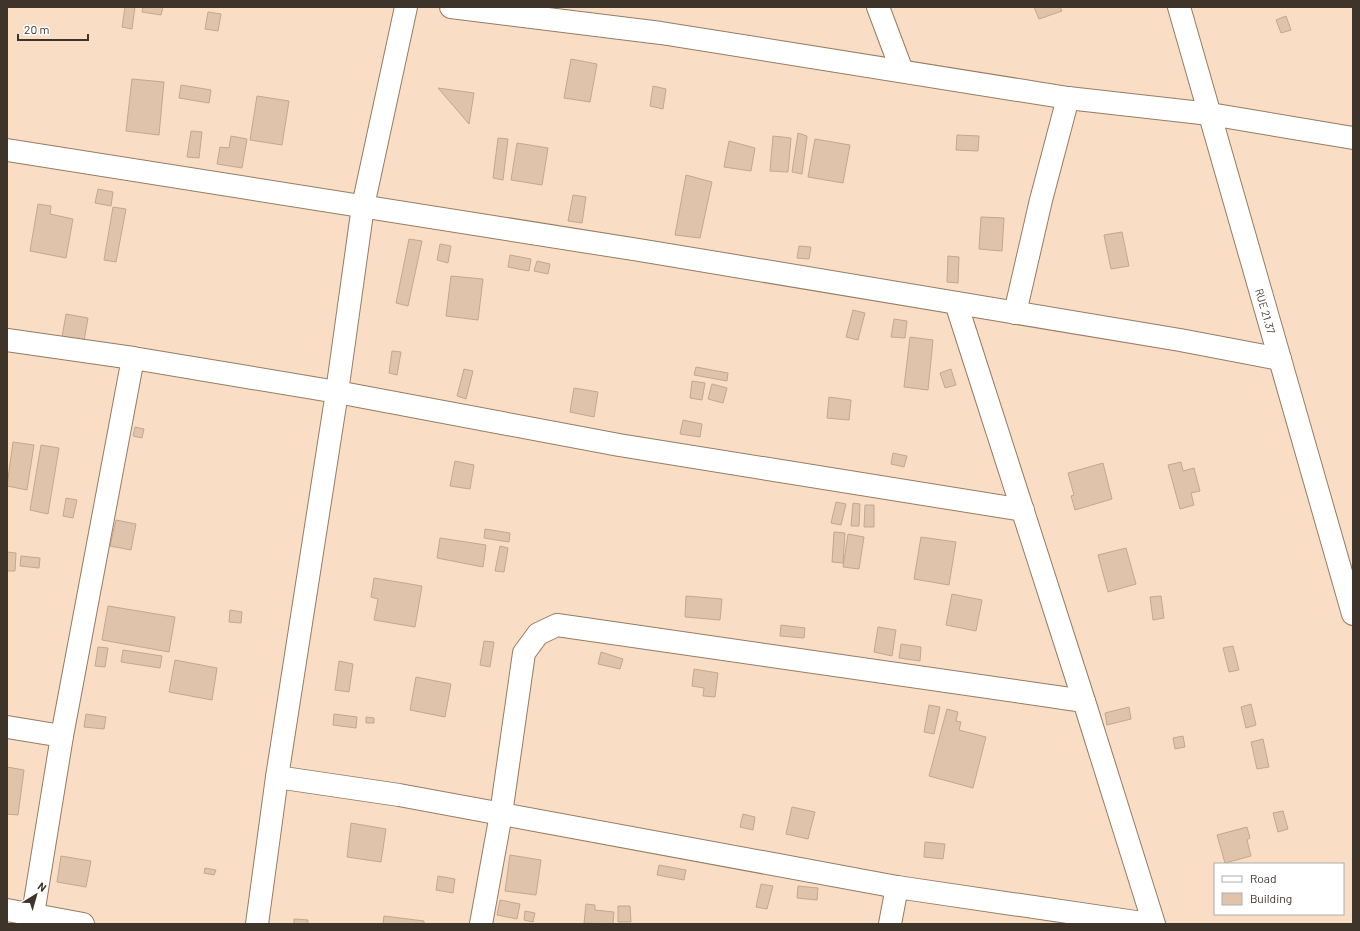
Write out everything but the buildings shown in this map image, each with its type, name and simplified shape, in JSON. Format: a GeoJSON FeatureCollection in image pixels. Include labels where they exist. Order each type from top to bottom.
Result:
{"type":"FeatureCollection","features":[{"type":"Feature","properties":{"kind":"street"},"geometry":{"type":"LineString","coordinates":[[257,924],[277,777],[337,392],[363,206],[406,7]]}},
{"type":"Feature","properties":{"kind":"street"},"geometry":{"type":"LineString","coordinates":[[451,7],[661,33],[1068,98],[1210,114],[1353,138]]}},
{"type":"Feature","properties":{"kind":"street"},"geometry":{"type":"LineString","coordinates":[[878,7],[902,71]]}},
{"type":"Feature","properties":{"kind":"street","name":"RUE 21.37"},"geometry":{"type":"LineString","coordinates":[[1179,7],[1353,614]]}},
{"type":"Feature","properties":{"kind":"street"},"geometry":{"type":"LineString","coordinates":[[1015,313],[1041,200],[1068,98]]}},
{"type":"Feature","properties":{"kind":"street"},"geometry":{"type":"LineString","coordinates":[[7,150],[639,250],[1280,358]]}},
{"type":"Feature","properties":{"kind":"street"},"geometry":{"type":"LineString","coordinates":[[956,303],[1154,924]]}},
{"type":"Feature","properties":{"kind":"street"},"geometry":{"type":"LineString","coordinates":[[7,340],[132,358],[337,392],[619,445],[1023,510]]}},
{"type":"Feature","properties":{"kind":"street"},"geometry":{"type":"LineString","coordinates":[[33,914],[62,736],[132,358]]}},
{"type":"Feature","properties":{"kind":"street"},"geometry":{"type":"LineString","coordinates":[[481,924],[501,814],[524,653],[538,634],[556,625],[1084,701]]}},
{"type":"Feature","properties":{"kind":"street"},"geometry":{"type":"LineString","coordinates":[[7,727],[62,736]]}},
{"type":"Feature","properties":{"kind":"street"},"geometry":{"type":"LineString","coordinates":[[277,777],[399,795],[897,888],[1149,924]]}},
{"type":"Feature","properties":{"kind":"street"},"geometry":{"type":"LineString","coordinates":[[890,924],[897,888]]}},
{"type":"Feature","properties":{"kind":"street"},"geometry":{"type":"LineString","coordinates":[[7,910],[83,924]]}}]}
